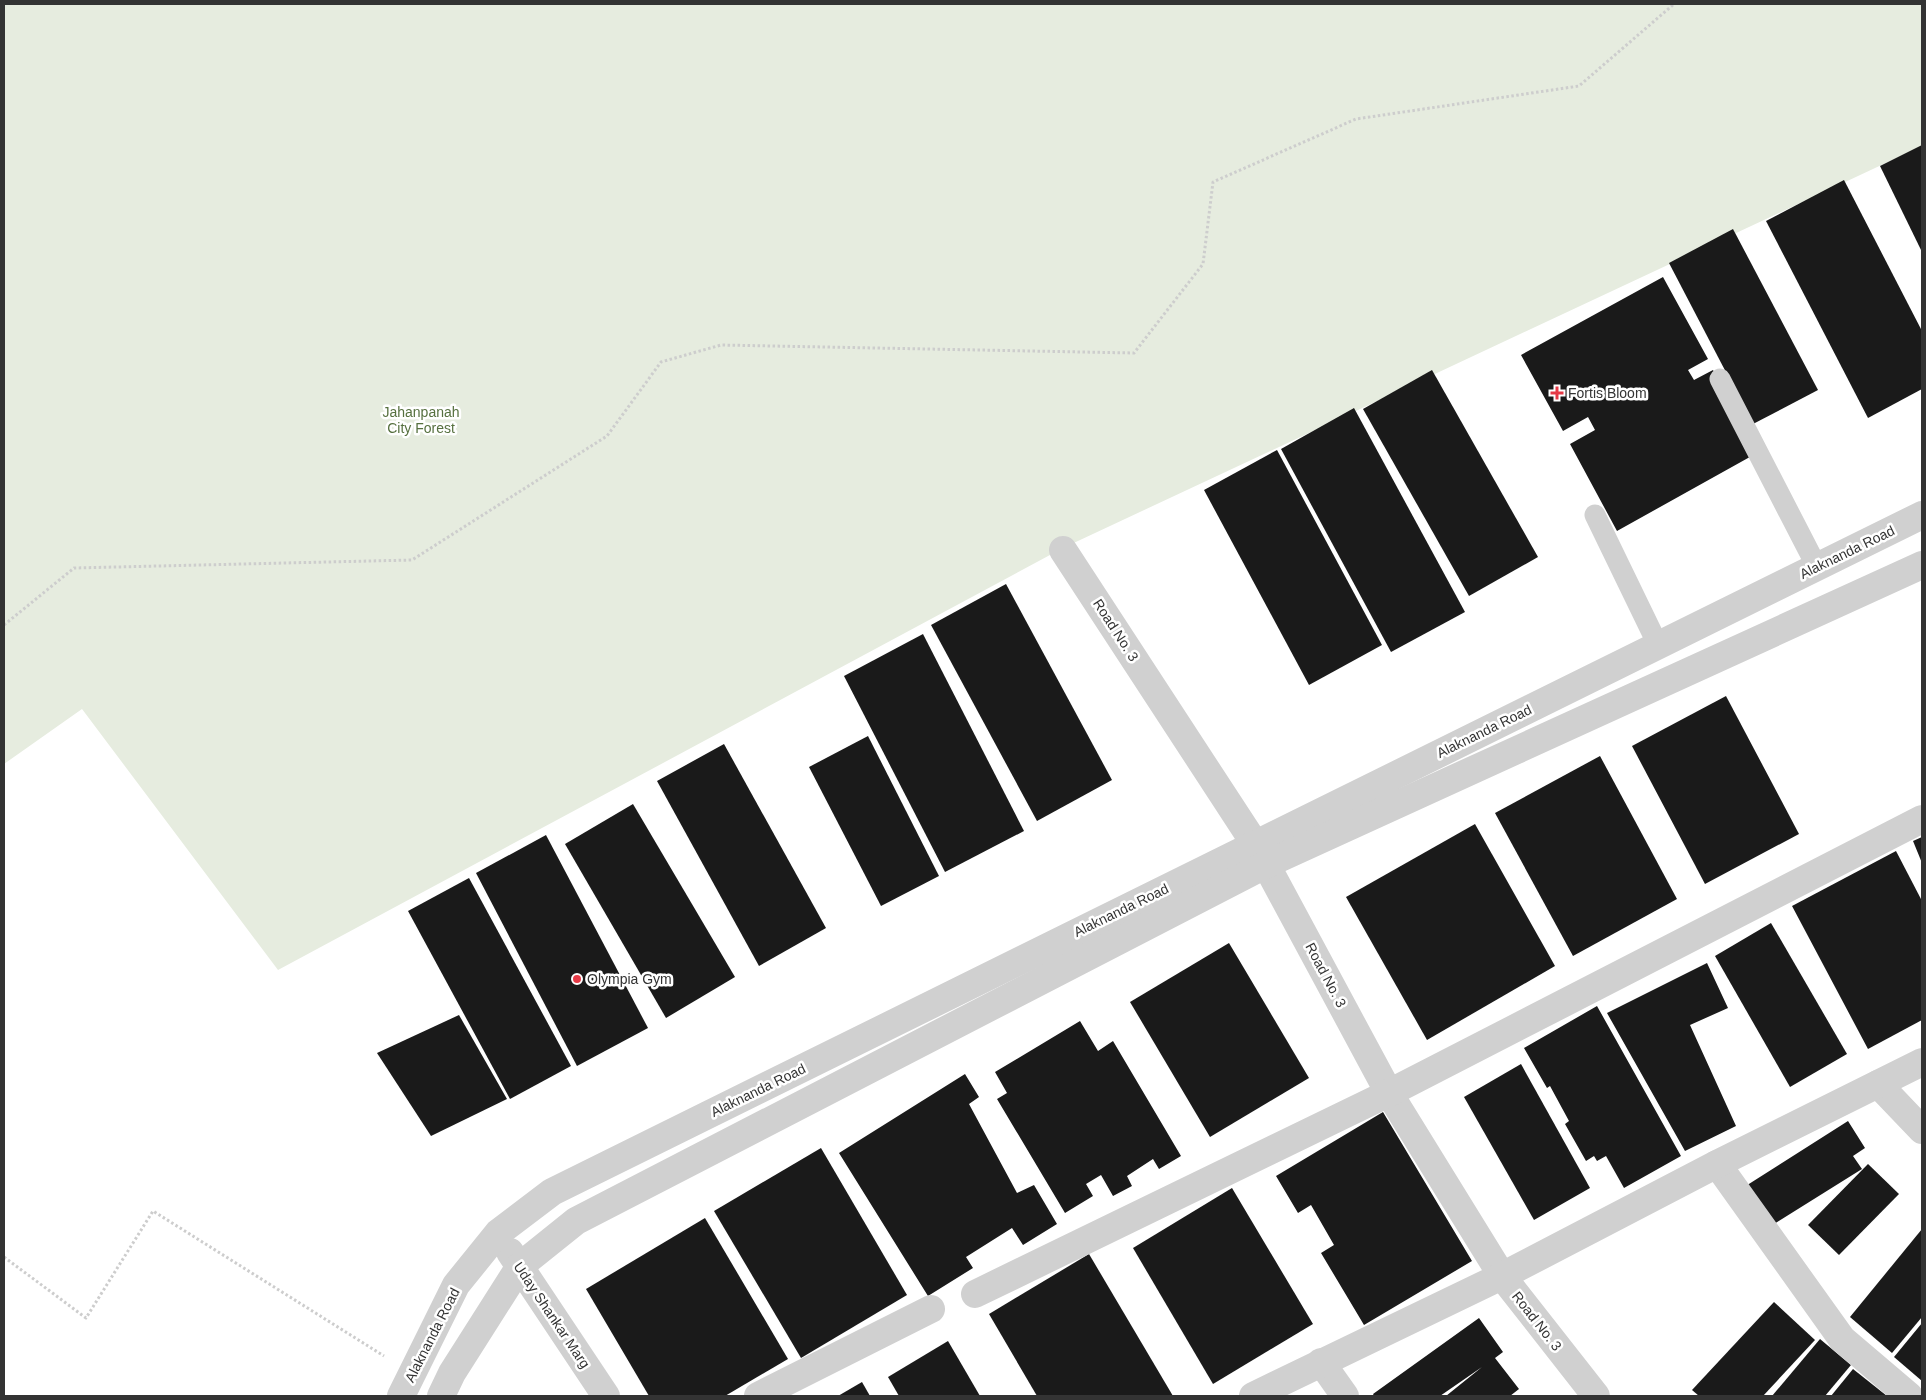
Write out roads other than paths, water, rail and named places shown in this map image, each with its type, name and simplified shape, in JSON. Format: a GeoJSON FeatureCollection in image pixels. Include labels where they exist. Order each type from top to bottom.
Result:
{"type":"FeatureCollection","features":[{"type":"Feature","properties":{"kind":"street","name":"Alaknanda Road"},"geometry":{"type":"LineString","coordinates":[[407,1385],[456,1285],[498,1234],[552,1192],[1261,854],[1658,645],[1922,515]]}},
{"type":"Feature","properties":{"kind":"street","name":"Road No. 3"},"geometry":{"type":"LineString","coordinates":[[1063,550],[1261,854],[1389,1093],[1502,1276],[1596,1396]]}},
{"type":"Feature","properties":{"kind":"street"},"geometry":{"type":"LineString","coordinates":[[441,1396],[452,1373],[520,1266],[576,1222],[1261,854],[1922,565]]}},
{"type":"Feature","properties":{"kind":"street"},"geometry":{"type":"LineString","coordinates":[[975,1294],[1389,1093],[1922,819]]}},
{"type":"Feature","properties":{"kind":"street"},"geometry":{"type":"LineString","coordinates":[[1253,1396],[1502,1276],[1717,1164],[1922,1062]]}},
{"type":"Feature","properties":{"kind":"street"},"geometry":{"type":"LineString","coordinates":[[1878,1084],[1922,1130]]}},
{"type":"Feature","properties":{"kind":"street"},"geometry":{"type":"LineString","coordinates":[[1717,1164],[1842,1339],[1909,1396]]}},
{"type":"Feature","properties":{"kind":"street","name":"Uday Shankar Marg"},"geometry":{"type":"LineString","coordinates":[[498,1234],[606,1396]]}},
{"type":"Feature","properties":{"kind":"street"},"geometry":{"type":"LineString","coordinates":[[758,1396],[931,1309]]}},
{"type":"Feature","properties":{"kind":"street"},"geometry":{"type":"LineString","coordinates":[[1321,1362],[1345,1396]]}},
{"type":"Feature","properties":{"kind":"lane"},"geometry":{"type":"LineString","coordinates":[[1720,379],[1817,567]]}},
{"type":"Feature","properties":{"kind":"lane"},"geometry":{"type":"LineString","coordinates":[[1594,515],[1658,645]]}},
{"type":"Feature","properties":{"kind":"place","name":"Fortis Bloom"},"geometry":{"type":"Point","coordinates":[1557,393]}},
{"type":"Feature","properties":{"kind":"place","name":"Olympia Gym"},"geometry":{"type":"Point","coordinates":[577,979]}},
{"type":"Feature","properties":{"kind":"park label","name":"Jahanpanah City Forest"},"geometry":{"type":"Point","coordinates":[421,420]}}]}
